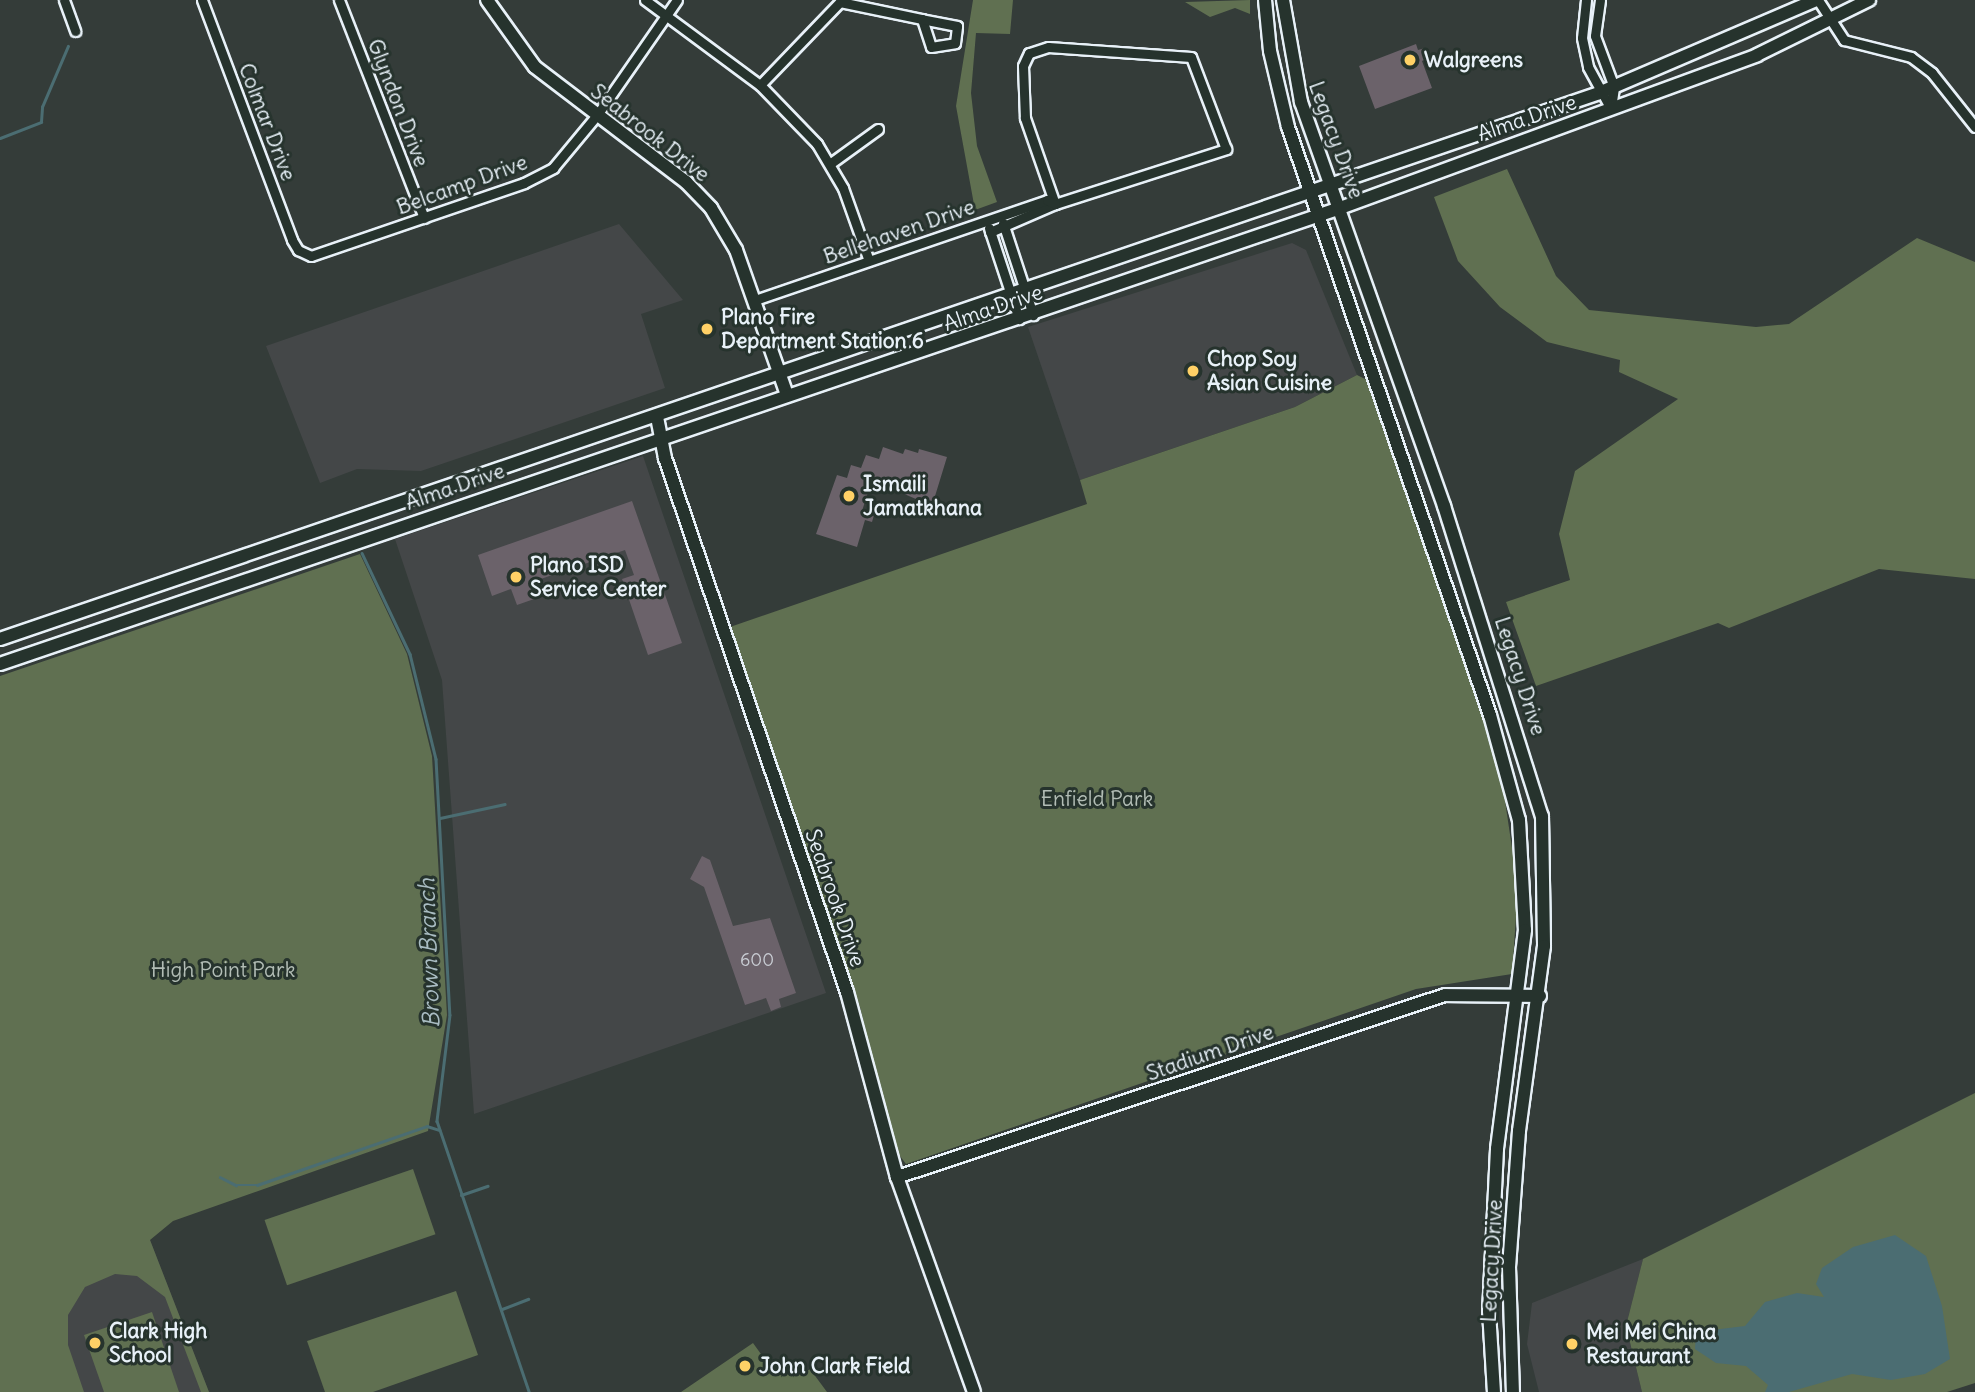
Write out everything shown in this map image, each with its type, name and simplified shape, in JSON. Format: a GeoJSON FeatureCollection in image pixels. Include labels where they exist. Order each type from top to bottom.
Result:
{"type":"FeatureCollection","features":[{"type":"Feature","properties":{"kind":"main road","name":"Seabrook Drive"},"geometry":{"type":"LineString","coordinates":[[487,0],[536,67],[701,197],[736,250],[787,395]]}},
{"type":"Feature","properties":{"kind":"main road","name":"Alma Drive"},"geometry":{"type":"LineString","coordinates":[[0,639],[781,376],[1599,93],[1817,0]]}},
{"type":"Feature","properties":{"kind":"main road","name":"Alma Drive"},"geometry":{"type":"LineString","coordinates":[[0,664],[449,509],[1019,320],[1340,208],[1494,149],[1757,55],[1869,0]]}},
{"type":"Feature","properties":{"kind":"main road"},"geometry":{"type":"LineString","coordinates":[[1265,1],[1282,2]]}},
{"type":"Feature","properties":{"kind":"main road","name":"Legacy Drive"},"geometry":{"type":"LineString","coordinates":[[1265,1],[1276,83],[1310,191],[1499,744],[1519,820],[1525,930],[1503,1089],[1491,1264],[1494,1392]]}},
{"type":"Feature","properties":{"kind":"main road","name":"Legacy Drive"},"geometry":{"type":"LineString","coordinates":[[1282,2],[1293,74],[1444,506],[1542,816],[1546,913],[1540,996],[1519,1131],[1509,1267],[1513,1392]]}},
{"type":"Feature","properties":{"kind":"main road"},"geometry":{"type":"LineString","coordinates":[[1487,130],[1494,149]]}},
{"type":"Feature","properties":{"kind":"main road"},"geometry":{"type":"LineString","coordinates":[[1135,252],[1146,275]]}},
{"type":"Feature","properties":{"kind":"main road"},"geometry":{"type":"LineString","coordinates":[[1371,366],[1393,358]]}},
{"type":"Feature","properties":{"kind":"main road","name":"Seabrook Drive"},"geometry":{"type":"LineString","coordinates":[[657,417],[660,438],[847,992],[897,1177],[974,1392]]}},
{"type":"Feature","properties":{"kind":"main road"},"geometry":{"type":"LineString","coordinates":[[440,491],[449,509]]}},
{"type":"Feature","properties":{"kind":"main road"},"geometry":{"type":"LineString","coordinates":[[1423,516],[1444,506]]}},
{"type":"Feature","properties":{"kind":"main road","name":"Stadium Drive"},"geometry":{"type":"LineString","coordinates":[[897,1177],[1445,995],[1540,996]]}},
{"type":"Feature","properties":{"kind":"main road"},"geometry":{"type":"LineString","coordinates":[[1491,1264],[1509,1267]]}},
{"type":"Feature","properties":{"kind":"street"},"geometry":{"type":"LineString","coordinates":[[64,0],[75,31]]}},
{"type":"Feature","properties":{"kind":"street","name":"Colmar Drive"},"geometry":{"type":"LineString","coordinates":[[202,0],[302,254]]}},
{"type":"Feature","properties":{"kind":"street","name":"Glyndon Drive"},"geometry":{"type":"LineString","coordinates":[[339,0],[424,218]]}},
{"type":"Feature","properties":{"kind":"street"},"geometry":{"type":"LineString","coordinates":[[645,0],[760,85],[831,163],[869,261]]}},
{"type":"Feature","properties":{"kind":"street","name":"Belcamp Drive"},"geometry":{"type":"LineString","coordinates":[[302,254],[323,254],[541,176],[564,158],[677,0]]}},
{"type":"Feature","properties":{"kind":"street"},"geometry":{"type":"LineString","coordinates":[[1586,0],[1582,38],[1599,93],[1611,109]]}},
{"type":"Feature","properties":{"kind":"street"},"geometry":{"type":"LineString","coordinates":[[1600,0],[1595,36],[1614,87],[1611,109]]}},
{"type":"Feature","properties":{"kind":"street"},"geometry":{"type":"LineString","coordinates":[[1817,0],[1844,40],[1910,57],[1956,98],[1975,127]]}},
{"type":"Feature","properties":{"kind":"street"},"geometry":{"type":"LineString","coordinates":[[760,85],[839,2],[957,26],[955,43],[931,47],[922,19]]}},
{"type":"Feature","properties":{"kind":"street","name":"Bellehaven Drive"},"geometry":{"type":"LineString","coordinates":[[990,232],[1055,204],[1227,146],[1191,57],[1048,47],[1029,53],[1023,66],[1025,118],[1055,204]]}},
{"type":"Feature","properties":{"kind":"street"},"geometry":{"type":"LineString","coordinates":[[831,163],[878,129]]}},
{"type":"Feature","properties":{"kind":"street","name":"Bellehaven Drive"},"geometry":{"type":"LineString","coordinates":[[755,300],[1046,200],[1055,204]]}},
{"type":"Feature","properties":{"kind":"street"},"geometry":{"type":"LineString","coordinates":[[1000,215],[1033,314]]}},
{"type":"Feature","properties":{"kind":"street"},"geometry":{"type":"LineString","coordinates":[[986,220],[1019,320]]}},
{"type":"Feature","properties":{"kind":"shaded area"},"geometry":{"type":"Polygon","coordinates":[[[619,224],[683,300],[641,314],[665,388],[421,471],[357,469],[320,483],[266,346],[619,224]]]}},
{"type":"Feature","properties":{"kind":"shaded area"},"geometry":{"type":"Polygon","coordinates":[[[1292,243],[1306,250],[1357,375],[1295,407],[1080,480],[1028,327],[1292,243]]]}},
{"type":"Feature","properties":{"kind":"shaded area"},"geometry":{"type":"Polygon","coordinates":[[[643,456],[826,993],[474,1114],[442,680],[395,539],[643,456]]]}},
{"type":"Feature","properties":{"kind":"shaded area","name":"Clark High School"},"geometry":{"type":"Polygon","coordinates":[[[150,1240],[209,1392],[0,1392],[0,1294],[150,1240]]]}},
{"type":"Feature","properties":{"kind":"shaded area"},"geometry":{"type":"Polygon","coordinates":[[[1643,1259],[1626,1326],[1642,1392],[1539,1392],[1527,1344],[1532,1303],[1643,1259]]]}},
{"type":"Feature","properties":{"kind":"green space"},"geometry":{"type":"Polygon","coordinates":[[[973,0],[1013,0],[1010,34],[976,33],[971,93],[977,146],[997,202],[975,210],[956,106],[973,0]]]}},
{"type":"Feature","properties":{"kind":"green space"},"geometry":{"type":"Polygon","coordinates":[[[1250,0],[1250,14],[1235,8],[1210,17],[1185,2],[1250,0]]]}},
{"type":"Feature","properties":{"kind":"green space"},"geometry":{"type":"Polygon","coordinates":[[[1507,169],[1556,276],[1589,310],[1756,327],[1789,324],[1917,238],[1975,262],[1975,579],[1879,569],[1729,628],[1718,623],[1536,686],[1506,602],[1570,580],[1559,534],[1575,471],[1678,399],[1619,372],[1620,360],[1547,342],[1500,307],[1458,261],[1434,197],[1507,169]]]}},
{"type":"Feature","properties":{"kind":"green space","name":"Enfield Park"},"geometry":{"type":"Polygon","coordinates":[[[1357,375],[1367,380],[1498,754],[1518,888],[1512,974],[1416,989],[906,1164],[894,1148],[860,1007],[730,627],[1087,504],[1080,480],[1295,407],[1357,375]]]}},
{"type":"Feature","properties":{"kind":"green space","name":"High Point Park"},"geometry":{"type":"Polygon","coordinates":[[[360,554],[407,654],[432,756],[447,1015],[428,1131],[173,1221],[150,1240],[209,1392],[201,1392],[165,1297],[137,1276],[115,1274],[85,1287],[68,1315],[68,1345],[84,1392],[0,1392],[0,676],[360,554]]]}},
{"type":"Feature","properties":{"kind":"green space"},"geometry":{"type":"Polygon","coordinates":[[[1975,1093],[1975,1383],[1947,1392],[1642,1392],[1626,1326],[1643,1259],[1975,1093]]]}},
{"type":"Feature","properties":{"kind":"green space"},"geometry":{"type":"Polygon","coordinates":[[[413,1169],[435,1234],[287,1285],[265,1220],[413,1169]]]}},
{"type":"Feature","properties":{"kind":"green space"},"geometry":{"type":"Polygon","coordinates":[[[456,1291],[478,1355],[373,1392],[325,1392],[307,1341],[456,1291]]]}},
{"type":"Feature","properties":{"kind":"green space"},"geometry":{"type":"Polygon","coordinates":[[[152,1312],[179,1392],[104,1392],[84,1335],[152,1312]]]}},
{"type":"Feature","properties":{"kind":"green space","name":"John Clark Field"},"geometry":{"type":"Polygon","coordinates":[[[753,1343],[774,1372],[789,1361],[801,1376],[810,1369],[827,1392],[681,1392],[753,1343]]]}},
{"type":"Feature","properties":{"kind":"water"},"geometry":{"type":"Polygon","coordinates":[[[1895,1235],[1926,1256],[1942,1306],[1950,1359],[1925,1374],[1891,1380],[1852,1374],[1789,1392],[1765,1392],[1768,1385],[1746,1366],[1716,1363],[1695,1349],[1696,1332],[1745,1326],[1765,1302],[1797,1293],[1824,1297],[1816,1284],[1822,1268],[1853,1247],[1895,1235]]]}},
{"type":"Feature","properties":{"kind":"building","name":"Walgreens"},"geometry":{"type":"Polygon","coordinates":[[[1416,44],[1418,50],[1425,48],[1429,58],[1422,61],[1432,88],[1375,109],[1359,66],[1416,44]]]}},
{"type":"Feature","properties":{"kind":"building","name":"Ismaili Jamatkhana"},"geometry":{"type":"Polygon","coordinates":[[[883,447],[903,454],[905,449],[918,453],[919,449],[947,457],[932,506],[872,480],[862,511],[874,515],[872,522],[865,520],[857,547],[816,534],[837,475],[847,478],[851,465],[861,468],[866,455],[879,459],[883,447]]]}},
{"type":"Feature","properties":{"kind":"building","name":"Plano ISD Service Center"},"geometry":{"type":"Polygon","coordinates":[[[632,501],[682,643],[648,655],[622,579],[634,575],[625,550],[532,582],[537,598],[517,605],[511,589],[492,596],[478,555],[632,501]]]}},
{"type":"Feature","properties":{"kind":"building"},"geometry":{"type":"Polygon","coordinates":[[[702,856],[710,860],[733,926],[770,918],[796,993],[779,999],[781,1007],[771,1011],[766,998],[745,1005],[704,887],[690,879],[702,856]]]}},
{"type":"Feature","properties":{"kind":"waterway"},"geometry":{"type":"LineString","coordinates":[[0,138],[41,122],[42,107],[68,46]]}},
{"type":"Feature","properties":{"kind":"waterway","name":"Brown Branch"},"geometry":{"type":"LineString","coordinates":[[362,553],[410,654],[436,759],[450,1015],[437,1121],[529,1392]]}},
{"type":"Feature","properties":{"kind":"waterway"},"geometry":{"type":"LineString","coordinates":[[440,818],[505,804]]}},
{"type":"Feature","properties":{"kind":"waterway"},"geometry":{"type":"LineString","coordinates":[[220,1177],[236,1185],[257,1185],[427,1126],[439,1130]]}},
{"type":"Feature","properties":{"kind":"waterway"},"geometry":{"type":"LineString","coordinates":[[461,1195],[487,1186]]}},
{"type":"Feature","properties":{"kind":"waterway"},"geometry":{"type":"LineString","coordinates":[[502,1309],[528,1299]]}},
{"type":"Feature","properties":{"kind":"place","name":"Walgreens"},"geometry":{"type":"Point","coordinates":[1410,60]}},
{"type":"Feature","properties":{"kind":"place","name":"Plano Fire Department Station 6"},"geometry":{"type":"Point","coordinates":[707,329]}},
{"type":"Feature","properties":{"kind":"place","name":"Chop Soy Asian Cuisine"},"geometry":{"type":"Point","coordinates":[1193,371]}},
{"type":"Feature","properties":{"kind":"place","name":"Ismaili Jamatkhana"},"geometry":{"type":"Point","coordinates":[849,496]}},
{"type":"Feature","properties":{"kind":"place","name":"Plano ISD Service Center"},"geometry":{"type":"Point","coordinates":[516,577]}},
{"type":"Feature","properties":{"kind":"place","name":"Clark High School"},"geometry":{"type":"Point","coordinates":[95,1343]}},
{"type":"Feature","properties":{"kind":"place","name":"Mei Mei China Restaurant"},"geometry":{"type":"Point","coordinates":[1572,1344]}},
{"type":"Feature","properties":{"kind":"place","name":"John Clark Field"},"geometry":{"type":"Point","coordinates":[745,1366]}}]}
